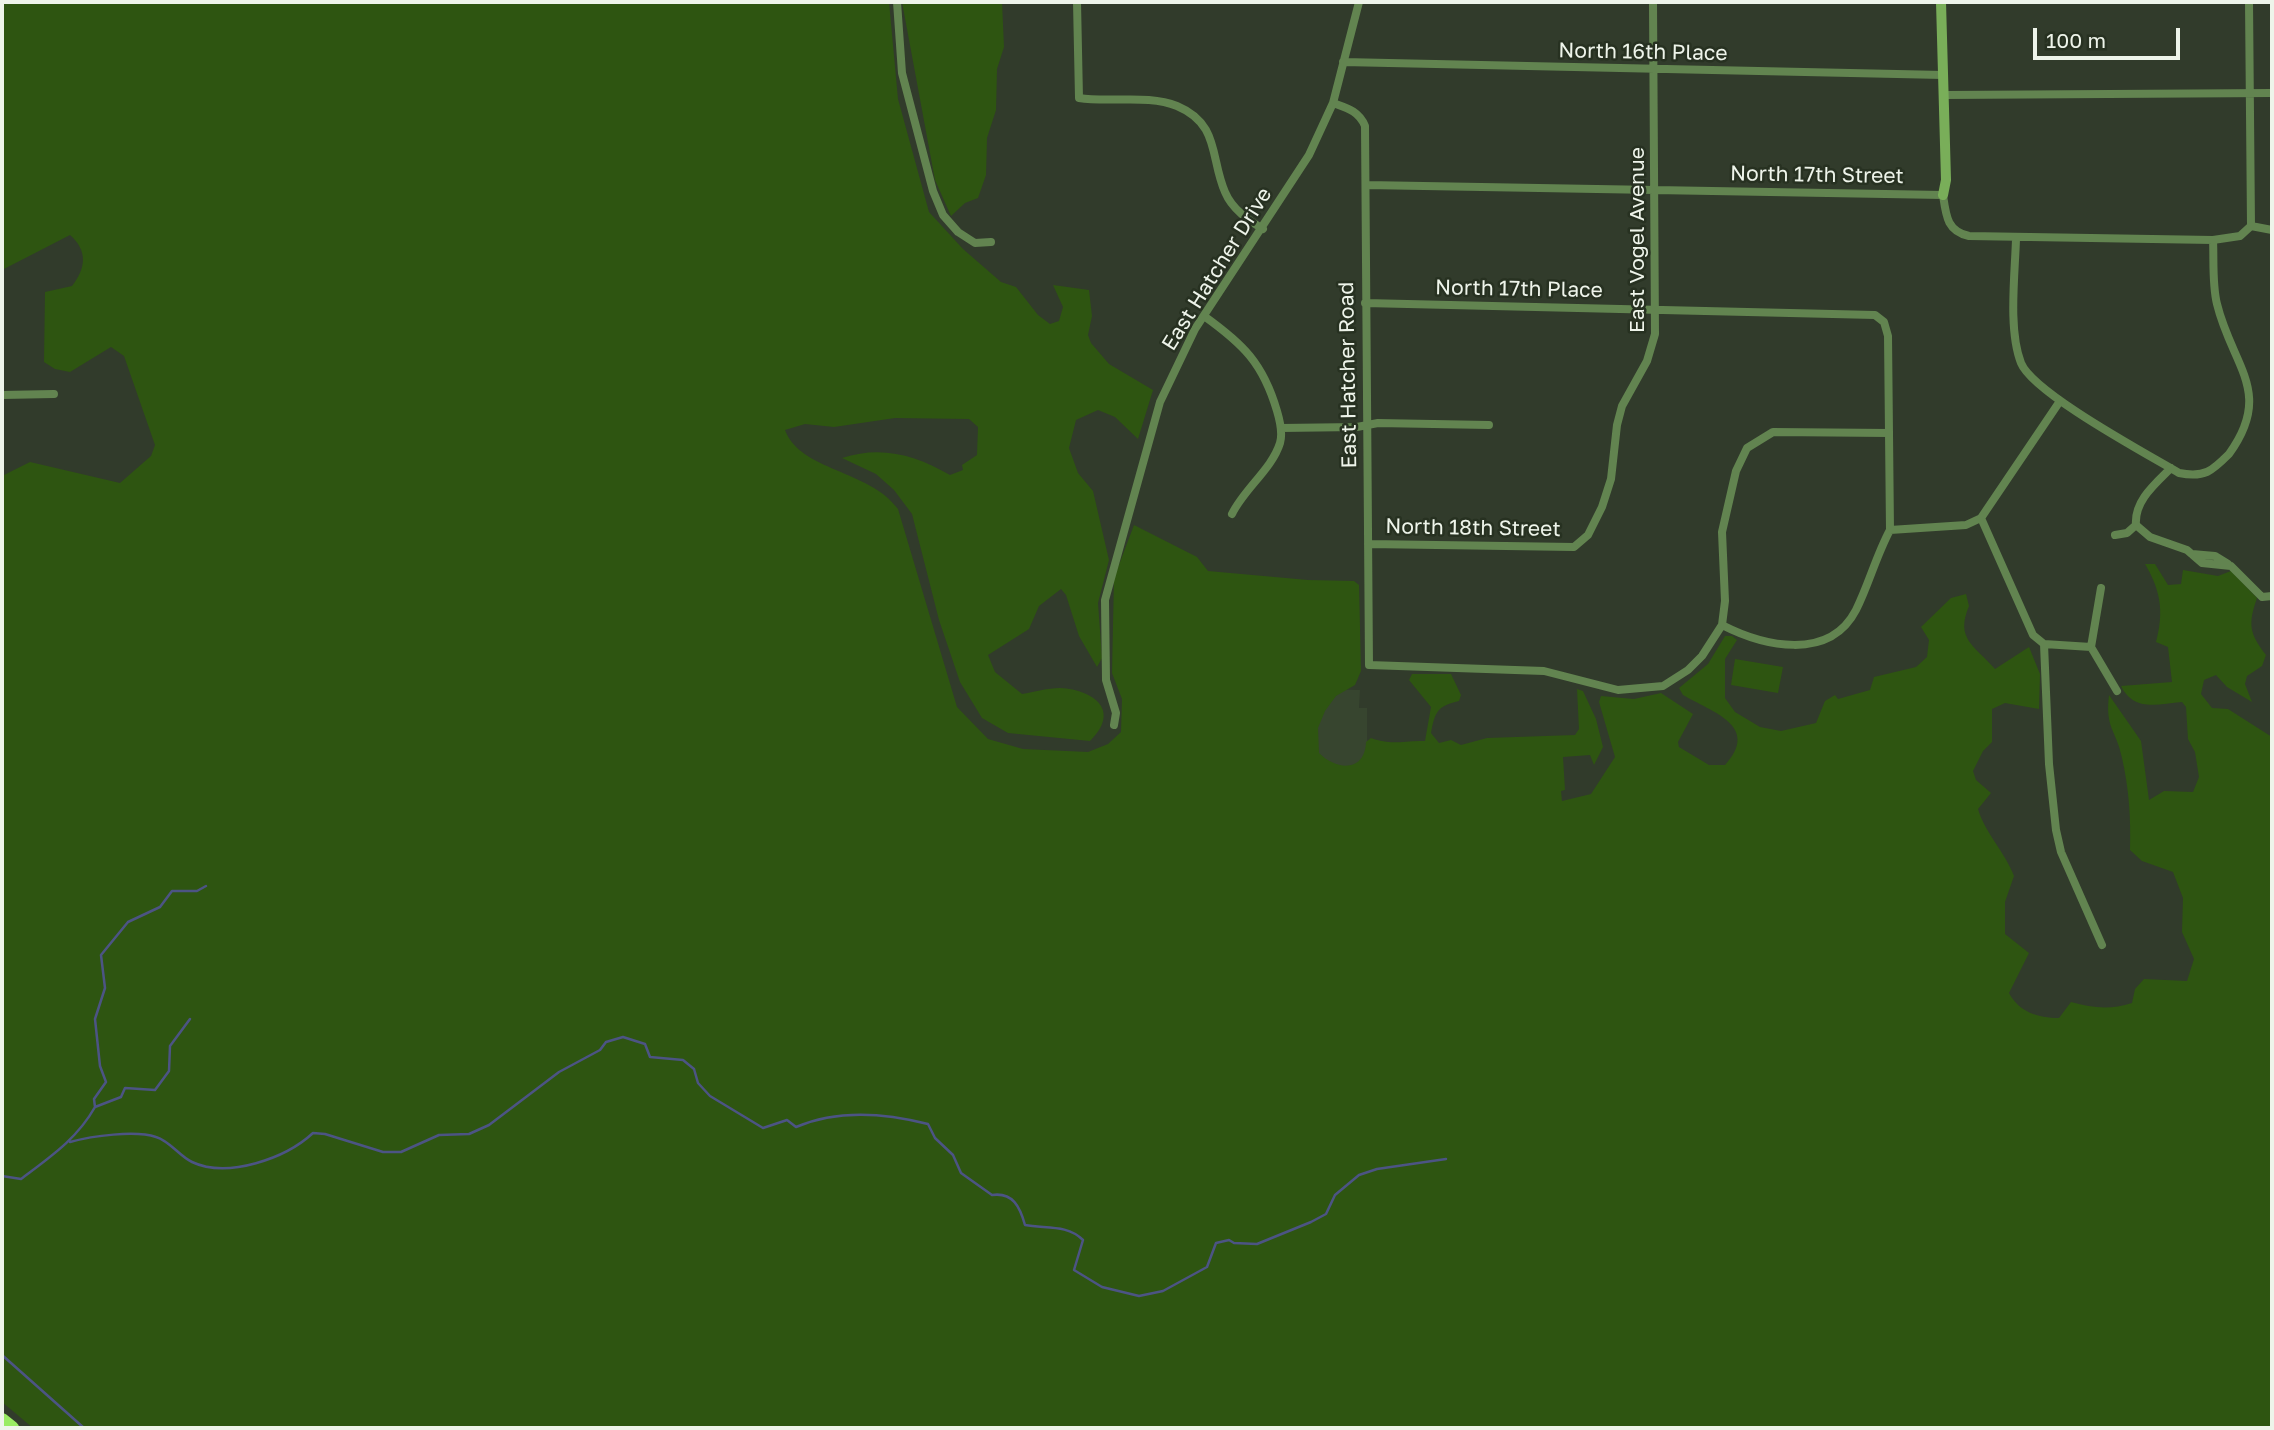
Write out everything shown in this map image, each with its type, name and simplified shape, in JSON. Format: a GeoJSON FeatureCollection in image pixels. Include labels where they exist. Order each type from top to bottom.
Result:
{"type":"FeatureCollection","features":[{"type":"Feature","properties":{"kind":"highway"},"geometry":{"type":"LineString","coordinates":[[2,1420],[12,1428]]}},
{"type":"Feature","properties":{"kind":"street"},"geometry":{"type":"LineString","coordinates":[[897,2],[902,73],[933,191],[943,215],[958,232],[975,243],[991,242]]}},
{"type":"Feature","properties":{"kind":"street"},"geometry":{"type":"LineString","coordinates":[[1077,2],[1079,98],[1161,102],[1189,113],[1203,126],[1215,146],[1225,192],[1236,209],[1263,229]]}},
{"type":"Feature","properties":{"kind":"street","name":"East Hatcher Drive"},"geometry":{"type":"LineString","coordinates":[[1114,725],[1116,713],[1106,680],[1105,600],[1160,402],[1169,378],[1204,316],[1309,155],[1333,103],[1359,2]]}},
{"type":"Feature","properties":{"kind":"street","name":"East Vogel Avenue"},"geometry":{"type":"LineString","coordinates":[[1578,546],[1588,535],[1604,503],[1612,472],[1622,406],[1653,348],[1656,310],[1656,190],[1653,2]]}},
{"type":"Feature","properties":{"kind":"street"},"geometry":{"type":"LineString","coordinates":[[1941,2],[1946,180],[1942,195],[1948,223],[1957,234],[2015,239],[2213,240],[2240,236],[2251,226],[2249,2]]}},
{"type":"Feature","properties":{"kind":"street","name":"North 16th Place"},"geometry":{"type":"LineString","coordinates":[[1343,62],[1943,75]]}},
{"type":"Feature","properties":{"kind":"street"},"geometry":{"type":"LineString","coordinates":[[1944,94],[2272,93]]}},
{"type":"Feature","properties":{"kind":"street","name":"East Hatcher Road"},"geometry":{"type":"LineString","coordinates":[[1333,103],[1361,117],[1365,126],[1369,665],[1544,671],[1618,690],[1636,691],[1663,686],[1688,670],[1702,656],[1722,625]]}},
{"type":"Feature","properties":{"kind":"street","name":"North 17th Street"},"geometry":{"type":"LineString","coordinates":[[1366,185],[1942,195]]}},
{"type":"Feature","properties":{"kind":"street"},"geometry":{"type":"LineString","coordinates":[[2251,226],[2272,230]]}},
{"type":"Feature","properties":{"kind":"street"},"geometry":{"type":"LineString","coordinates":[[2015,239],[2018,355],[2027,373],[2060,401],[2171,468],[2196,477],[2210,474],[2248,431],[2257,401],[2253,378],[2223,325],[2216,300],[2213,240]]}},
{"type":"Feature","properties":{"kind":"street","name":"North 17th Place"},"geometry":{"type":"LineString","coordinates":[[1365,303],[1868,314],[1881,318],[1888,337],[1889,433]]}},
{"type":"Feature","properties":{"kind":"street"},"geometry":{"type":"LineString","coordinates":[[1204,316],[1251,354],[1273,397],[1281,428],[1280,442],[1273,455],[1239,498],[1232,514]]}},
{"type":"Feature","properties":{"kind":"street"},"geometry":{"type":"LineString","coordinates":[[2,395],[54,394]]}},
{"type":"Feature","properties":{"kind":"street"},"geometry":{"type":"LineString","coordinates":[[1890,530],[1966,525],[1981,518],[2060,401]]}},
{"type":"Feature","properties":{"kind":"street"},"geometry":{"type":"LineString","coordinates":[[1281,428],[1489,425]]}},
{"type":"Feature","properties":{"kind":"street"},"geometry":{"type":"LineString","coordinates":[[1773,432],[1889,433],[1890,530],[1852,617],[1821,642],[1798,645],[1769,643],[1744,636],[1722,625],[1725,593],[1722,532],[1736,471],[1746,448],[1773,432]]}},
{"type":"Feature","properties":{"kind":"street"},"geometry":{"type":"LineString","coordinates":[[2115,535],[2127,533],[2136,525],[2136,517],[2146,494],[2171,468]]}},
{"type":"Feature","properties":{"kind":"street"},"geometry":{"type":"LineString","coordinates":[[1981,518],[2033,635],[2044,644],[2091,648]]}},
{"type":"Feature","properties":{"kind":"street"},"geometry":{"type":"LineString","coordinates":[[2136,525],[2150,537],[2192,554],[2215,556],[2231,566],[2262,597],[2272,596]]}},
{"type":"Feature","properties":{"kind":"street","name":"North 18th Street"},"geometry":{"type":"LineString","coordinates":[[1368,544],[1578,546]]}},
{"type":"Feature","properties":{"kind":"street"},"geometry":{"type":"LineString","coordinates":[[2101,589],[2091,648],[2117,691]]}},
{"type":"Feature","properties":{"kind":"street"},"geometry":{"type":"LineString","coordinates":[[2044,644],[2049,764],[2056,830],[2061,852],[2102,946]]}},
{"type":"Feature","properties":{"kind":"shaded area"},"geometry":{"type":"Polygon","coordinates":[[[1313,689],[1360,690],[1359,708],[1367,708],[1367,777],[1313,776],[1313,689]]]}},
{"type":"Feature","properties":{"kind":"green space"},"geometry":{"type":"Polygon","coordinates":[[[2,2],[889,2],[898,99],[929,212],[963,249],[1001,282],[1016,287],[1038,315],[1050,324],[1059,321],[1063,307],[1053,285],[1089,290],[1092,316],[1088,335],[1091,343],[1109,364],[1153,390],[1138,439],[1115,417],[1098,410],[1076,420],[1069,448],[1078,473],[1093,491],[1109,560],[1098,603],[1102,658],[1097,667],[1079,636],[1066,595],[1061,589],[1039,606],[1029,629],[988,655],[995,672],[1022,694],[1060,688],[1084,693],[1093,698],[1100,704],[1103,720],[1090,741],[1008,733],[982,718],[960,682],[939,620],[912,514],[894,490],[876,474],[842,458],[871,452],[898,454],[924,462],[950,475],[963,470],[962,465],[977,455],[978,427],[969,419],[895,418],[834,427],[805,424],[785,430],[793,444],[805,454],[871,486],[886,496],[898,509],[957,707],[988,739],[1023,749],[1088,752],[1108,744],[1121,732],[1122,699],[1112,673],[1114,578],[1134,525],[1197,557],[1208,571],[1308,580],[1354,581],[1359,585],[1361,671],[1355,685],[1336,696],[1325,711],[1318,728],[1319,753],[1334,763],[1349,766],[1361,759],[1366,742],[1371,738],[1392,742],[1425,741],[1431,707],[1409,680],[1412,674],[1451,674],[1461,695],[1459,701],[1446,705],[1436,715],[1431,733],[1439,743],[1451,740],[1461,745],[1487,738],[1575,735],[1579,729],[1577,689],[1583,691],[1596,719],[1603,747],[1594,765],[1590,755],[1563,757],[1565,790],[1561,791],[1562,801],[1591,794],[1615,757],[1599,702],[1601,696],[1634,699],[1661,693],[1693,714],[1678,742],[1679,747],[1709,765],[1725,765],[1735,751],[1738,740],[1735,730],[1719,714],[1683,695],[1679,688],[1708,664],[1725,636],[1732,636],[1737,640],[1725,659],[1725,698],[1735,712],[1760,727],[1781,731],[1816,723],[1825,701],[1835,695],[1838,699],[1870,690],[1874,677],[1916,667],[1927,657],[1929,640],[1921,627],[1951,598],[1966,594],[1969,606],[1964,626],[1974,647],[1995,669],[2029,647],[2040,674],[2039,709],[2005,703],[1992,709],[1992,742],[1983,751],[1973,771],[1976,780],[1991,793],[1978,809],[1981,818],[2014,876],[2005,902],[2005,934],[2029,953],[2009,993],[2018,1005],[2044,1017],[2059,1018],[2071,1002],[2102,1007],[2132,1003],[2135,989],[2144,979],[2187,981],[2194,959],[2182,932],[2183,898],[2173,872],[2142,861],[2130,850],[2126,781],[2120,748],[2108,715],[2109,695],[2141,741],[2149,800],[2164,791],[2193,792],[2199,777],[2195,752],[2188,739],[2186,707],[2182,702],[2155,705],[2139,703],[2132,700],[2121,686],[2172,682],[2168,647],[2156,642],[2160,602],[2155,583],[2145,564],[2155,564],[2168,585],[2181,584],[2183,570],[2218,576],[2231,571],[2257,598],[2251,622],[2253,634],[2266,655],[2262,666],[2247,676],[2245,684],[2252,702],[2227,687],[2216,675],[2204,680],[2201,694],[2212,708],[2228,709],[2272,737],[2272,1428],[33,1428],[2,1402],[2,476],[30,462],[120,483],[151,456],[155,445],[124,356],[111,347],[70,372],[55,369],[44,362],[45,292],[72,286],[77,279],[83,260],[76,241],[70,235],[2,270],[2,2]]]}},
{"type":"Feature","properties":{"kind":"green space"},"geometry":{"type":"Polygon","coordinates":[[[902,2],[1002,2],[1004,47],[997,69],[996,110],[987,138],[986,175],[978,198],[965,203],[951,216],[935,180],[902,2]]]}},
{"type":"Feature","properties":{"kind":"green space"},"geometry":{"type":"Polygon","coordinates":[[[1735,659],[1783,667],[1778,693],[1731,685],[1735,659]]]}},
{"type":"Feature","properties":{"kind":"waterway"},"geometry":{"type":"LineString","coordinates":[[95,1107],[94,1099],[106,1082],[100,1066],[95,1019],[105,988],[101,955],[128,922],[160,907],[172,891],[197,891],[206,886]]}},
{"type":"Feature","properties":{"kind":"waterway"},"geometry":{"type":"LineString","coordinates":[[2,1176],[21,1179],[71,1138],[95,1107],[121,1097],[125,1088],[155,1090],[169,1071],[170,1046],[190,1019]]}},
{"type":"Feature","properties":{"kind":"waterway"},"geometry":{"type":"LineString","coordinates":[[70,1142],[113,1135],[147,1135],[166,1142],[192,1162],[206,1167],[222,1168],[239,1167],[272,1158],[313,1133],[325,1134],[383,1152],[401,1152],[439,1135],[469,1134],[489,1125],[559,1072],[600,1050],[606,1042],[623,1037],[645,1044],[650,1057],[683,1060],[694,1069],[698,1083],[710,1096],[763,1128],[787,1120],[796,1127],[828,1117],[845,1115],[878,1115],[928,1124],[935,1138],[953,1155],[961,1173],[992,1195],[1010,1198],[1021,1212],[1025,1225],[1063,1229],[1083,1240],[1074,1270],[1102,1287],[1139,1296],[1163,1291],[1207,1267],[1216,1243],[1229,1240],[1234,1243],[1257,1244],[1326,1214],[1335,1195],[1359,1175],[1377,1169],[1446,1159]]}},
{"type":"Feature","properties":{"kind":"waterway"},"geometry":{"type":"LineString","coordinates":[[2,1355],[84,1428]]}}]}
